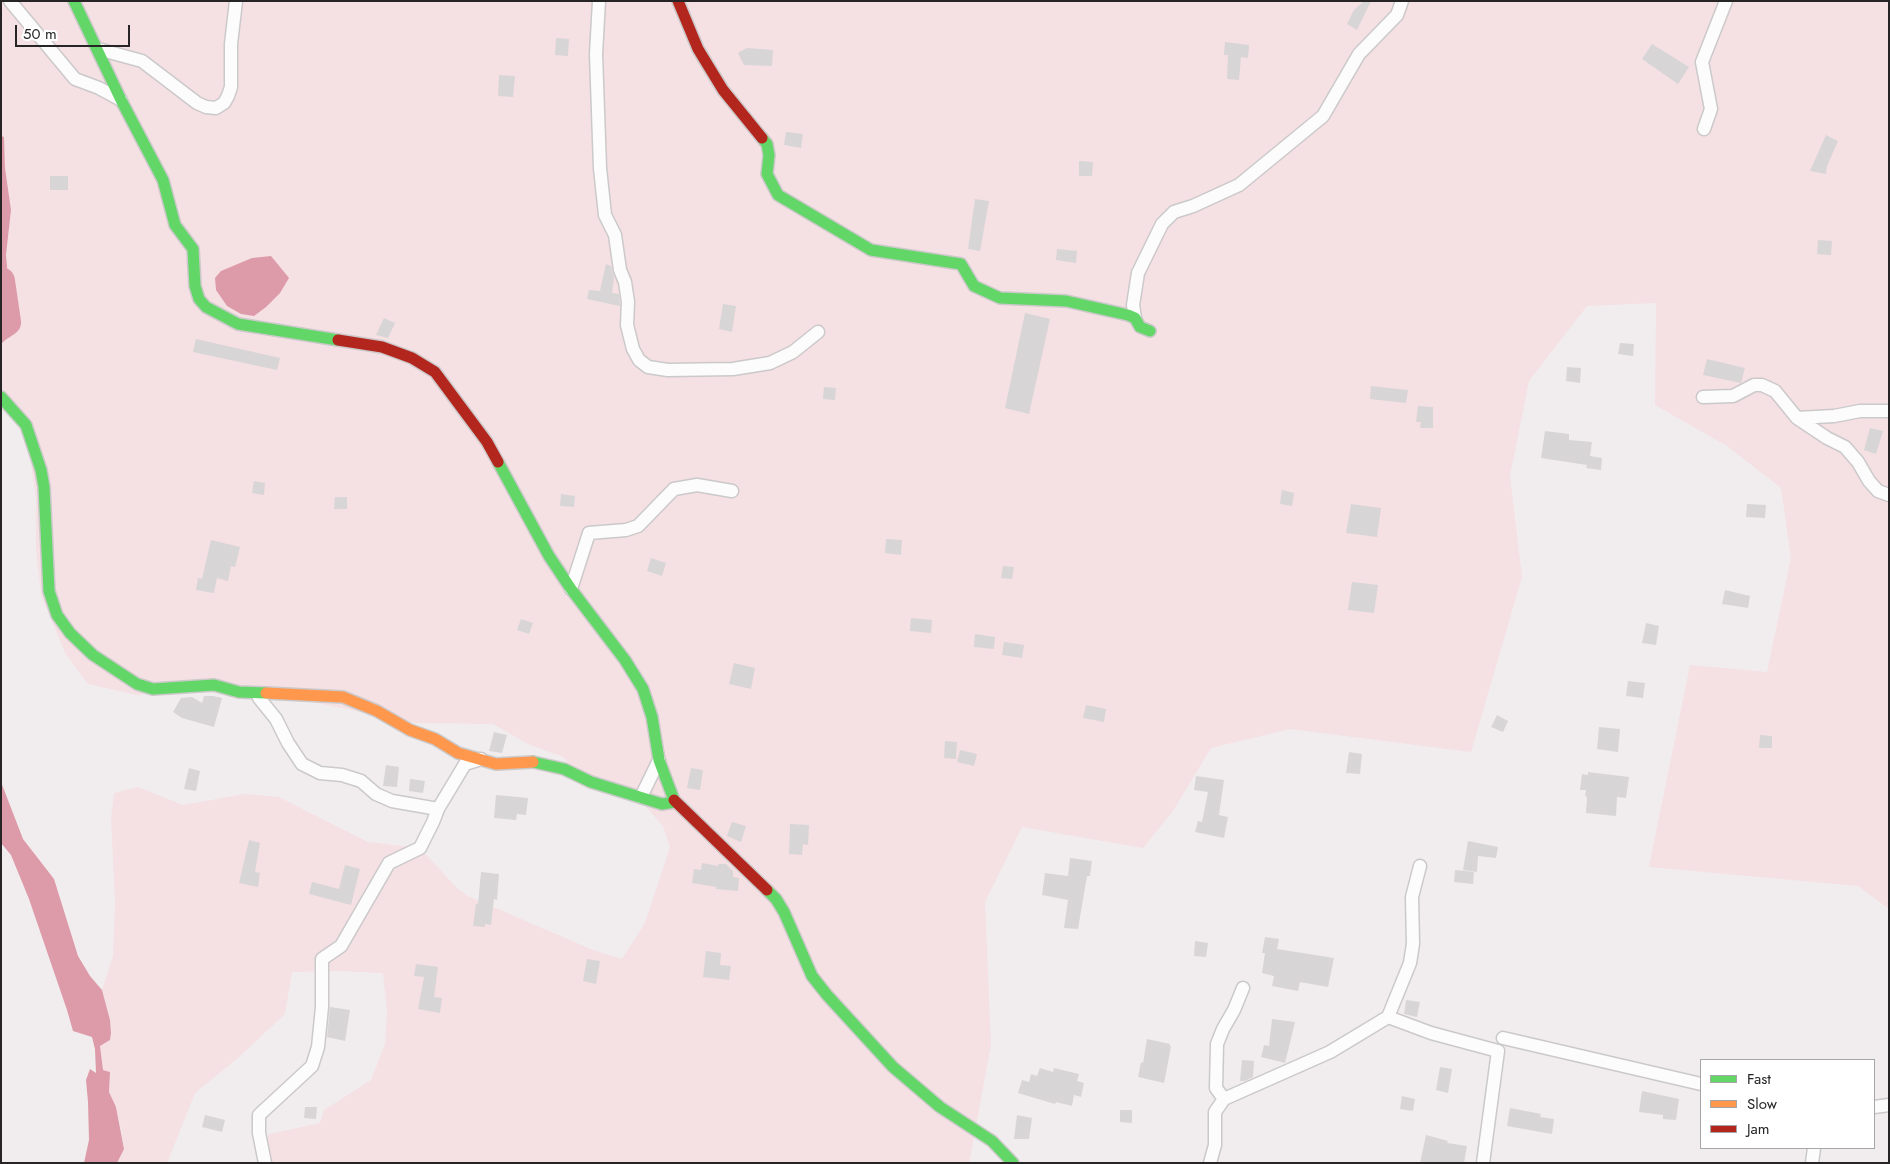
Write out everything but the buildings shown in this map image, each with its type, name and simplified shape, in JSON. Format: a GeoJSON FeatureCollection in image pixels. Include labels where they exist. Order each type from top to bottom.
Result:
{"type":"FeatureCollection","features":[{"type":"Feature","properties":{"kind":"street"},"geometry":{"type":"LineString","coordinates":[[10,1],[75,79],[99,88],[121,100]]}},
{"type":"Feature","properties":{"kind":"street"},"geometry":{"type":"LineString","coordinates":[[74,1],[121,100],[163,180],[175,225],[193,249],[195,286],[200,300],[206,307],[238,324],[382,347],[412,358],[435,372],[486,442],[549,556],[570,589],[625,660],[643,689],[652,717],[659,760],[675,802],[776,899],[784,912],[812,976],[827,995],[894,1067],[940,1107],[992,1141],[1013,1163]]}},
{"type":"Feature","properties":{"kind":"street"},"geometry":{"type":"LineString","coordinates":[[98,49],[142,61],[197,103],[206,107],[216,108],[224,103],[231,86],[231,44],[236,1]]}},
{"type":"Feature","properties":{"kind":"street"},"geometry":{"type":"LineString","coordinates":[[599,1],[596,54],[600,168],[605,215],[615,235],[620,270],[625,282],[628,302],[627,325],[633,349],[639,360],[648,367],[668,370],[733,369],[770,363],[793,352],[818,332]]}},
{"type":"Feature","properties":{"kind":"street"},"geometry":{"type":"LineString","coordinates":[[678,1],[698,49],[723,90],[766,144],[769,155],[767,174],[778,195],[871,250],[961,264],[974,286],[1000,298],[1066,301],[1135,318]]}},
{"type":"Feature","properties":{"kind":"street"},"geometry":{"type":"LineString","coordinates":[[1150,331],[1140,327],[1135,318],[1133,305],[1138,273],[1162,224],[1174,212],[1193,206],[1239,185],[1323,116],[1359,54],[1397,15],[1402,1]]}},
{"type":"Feature","properties":{"kind":"street"},"geometry":{"type":"LineString","coordinates":[[1704,129],[1711,109],[1702,62],[1726,1]]}},
{"type":"Feature","properties":{"kind":"street"},"geometry":{"type":"LineString","coordinates":[[1703,397],[1733,396],[1750,386],[1762,385],[1775,391],[1798,418],[1827,438],[1845,447],[1878,491],[1889,495]]}},
{"type":"Feature","properties":{"kind":"street"},"geometry":{"type":"LineString","coordinates":[[1,396],[26,425],[41,470],[44,487],[48,591],[56,615],[70,633],[93,655],[137,684],[154,689],[214,685],[239,692],[342,696],[377,711],[410,730],[435,739],[458,753],[496,764],[535,762],[549,765],[564,769],[591,782],[662,804],[675,802]]}},
{"type":"Feature","properties":{"kind":"street"},"geometry":{"type":"LineString","coordinates":[[1798,418],[1834,416],[1860,411],[1889,410]]}},
{"type":"Feature","properties":{"kind":"street"},"geometry":{"type":"LineString","coordinates":[[570,589],[589,534],[626,530],[638,526],[674,489],[697,485],[732,492]]}},
{"type":"Feature","properties":{"kind":"street"},"geometry":{"type":"LineString","coordinates":[[259,698],[276,719],[288,743],[302,764],[320,773],[361,781],[376,794],[392,801],[438,809]]}},
{"type":"Feature","properties":{"kind":"street"},"geometry":{"type":"LineString","coordinates":[[265,1163],[259,1133],[259,1115],[312,1066],[318,1047],[322,1007],[322,959],[341,946],[389,864],[420,848],[438,809],[465,764],[480,760]]}},
{"type":"Feature","properties":{"kind":"street"},"geometry":{"type":"LineString","coordinates":[[642,797],[659,760]]}},
{"type":"Feature","properties":{"kind":"street"},"geometry":{"type":"LineString","coordinates":[[1210,1163],[1215,1145],[1215,1112],[1224,1099],[1330,1052],[1388,1017],[1410,963],[1413,944],[1412,897],[1420,866]]}},
{"type":"Feature","properties":{"kind":"street"},"geometry":{"type":"LineString","coordinates":[[1224,1099],[1216,1088],[1217,1044],[1234,1010],[1242,988]]}},
{"type":"Feature","properties":{"kind":"street"},"geometry":{"type":"LineString","coordinates":[[1388,1017],[1430,1033],[1498,1052],[1483,1163]]}},
{"type":"Feature","properties":{"kind":"street"},"geometry":{"type":"LineString","coordinates":[[1503,1038],[1700,1084]]}},
{"type":"Feature","properties":{"kind":"street"},"geometry":{"type":"LineString","coordinates":[[1875,1107],[1889,1105]]}},
{"type":"Feature","properties":{"kind":"street"},"geometry":{"type":"LineString","coordinates":[[1812,1163],[1814,1149]]}},
{"type":"Feature","properties":{"kind":"shaded area"},"geometry":{"type":"Polygon","coordinates":[[[1,1],[1889,1],[1889,909],[1858,886],[1649,867],[1690,665],[1767,672],[1791,558],[1781,488],[1727,446],[1655,405],[1656,303],[1587,306],[1529,381],[1510,476],[1522,577],[1471,752],[1290,729],[1211,748],[1173,811],[1143,848],[1022,827],[985,902],[991,1045],[969,1163],[256,1163],[269,1134],[320,1123],[324,1110],[371,1080],[385,1044],[387,1011],[383,973],[339,971],[292,972],[285,1014],[238,1058],[195,1093],[167,1163],[117,1163],[124,1149],[116,1107],[109,1092],[110,1072],[103,1070],[100,1046],[110,1040],[111,1033],[110,1020],[102,990],[113,956],[115,902],[111,818],[114,793],[138,787],[183,805],[245,794],[279,797],[368,842],[420,848],[457,888],[468,896],[593,950],[622,959],[645,923],[670,847],[663,826],[640,800],[572,767],[563,757],[528,744],[493,724],[416,723],[302,700],[175,689],[137,695],[88,684],[65,653],[41,595],[36,549],[36,498],[29,449],[20,423],[1,400],[1,344],[13,333],[6,255],[11,210],[5,168],[4,137],[1,136],[1,1]]]}},
{"type":"Feature","properties":{"kind":"shaded area"},"geometry":{"type":"Polygon","coordinates":[[[1,136],[4,137],[5,168],[11,210],[6,255],[13,333],[1,344],[1,323],[5,325],[5,316],[1,311],[1,136]]]}},
{"type":"Feature","properties":{"kind":"shaded area"},"geometry":{"type":"Polygon","coordinates":[[[271,256],[289,278],[280,293],[254,316],[241,314],[227,306],[216,290],[215,278],[221,271],[252,258],[271,256]]]}},
{"type":"Feature","properties":{"kind":"shaded area"},"geometry":{"type":"Polygon","coordinates":[[[1,782],[23,839],[54,879],[78,956],[90,976],[102,990],[110,1020],[111,1033],[110,1040],[100,1046],[103,1070],[110,1072],[109,1092],[116,1107],[124,1149],[117,1163],[84,1163],[89,1140],[86,1080],[90,1069],[96,1073],[95,1049],[92,1037],[73,1031],[29,899],[11,855],[1,843],[1,782]]]}},
{"type":"Feature","properties":{"kind":"waterway"},"geometry":{"type":"LineString","coordinates":[[1,281],[7,322],[1,326]]}},
{"type":"Feature","properties":{"kind":"traffic: fast"},"geometry":{"type":"LineString","coordinates":[[74,1],[121,100],[163,180],[175,225],[193,249],[195,286],[199,299],[206,307],[238,324],[338,340]]}},
{"type":"Feature","properties":{"kind":"traffic: fast"},"geometry":{"type":"LineString","coordinates":[[762,138],[767,144],[769,155],[767,174],[778,195],[871,250],[961,264],[974,286],[1000,298],[1066,301],[1128,315],[1135,318],[1140,327],[1150,331]]}},
{"type":"Feature","properties":{"kind":"traffic: fast"},"geometry":{"type":"LineString","coordinates":[[1,397],[26,425],[41,470],[44,487],[49,591],[57,615],[70,633],[93,655],[137,684],[153,689],[214,685],[239,692],[266,693]]}},
{"type":"Feature","properties":{"kind":"traffic: fast"},"geometry":{"type":"LineString","coordinates":[[498,462],[549,556],[571,589],[625,660],[643,689],[652,717],[659,760],[674,800]]}},
{"type":"Feature","properties":{"kind":"traffic: fast"},"geometry":{"type":"LineString","coordinates":[[533,762],[564,769],[591,782],[662,804],[675,802]]}},
{"type":"Feature","properties":{"kind":"traffic: fast"},"geometry":{"type":"LineString","coordinates":[[767,890],[776,899],[784,912],[812,976],[827,995],[893,1067],[940,1107],[992,1141],[1013,1163]]}},
{"type":"Feature","properties":{"kind":"traffic: slow"},"geometry":{"type":"LineString","coordinates":[[266,693],[343,697],[377,711],[410,730],[435,739],[458,753],[496,764],[533,762]]}},
{"type":"Feature","properties":{"kind":"traffic: jam"},"geometry":{"type":"LineString","coordinates":[[678,1],[698,49],[723,90],[762,138]]}},
{"type":"Feature","properties":{"kind":"traffic: jam"},"geometry":{"type":"LineString","coordinates":[[338,340],[382,347],[412,358],[435,372],[487,442],[498,462]]}},
{"type":"Feature","properties":{"kind":"traffic: jam"},"geometry":{"type":"LineString","coordinates":[[674,800],[767,890]]}}]}
